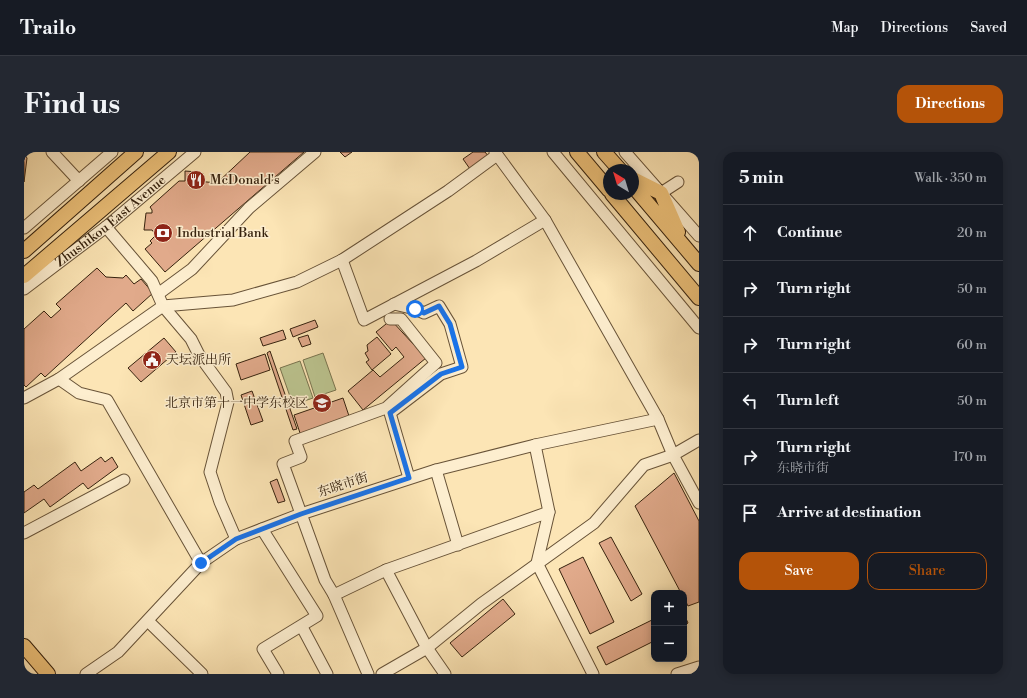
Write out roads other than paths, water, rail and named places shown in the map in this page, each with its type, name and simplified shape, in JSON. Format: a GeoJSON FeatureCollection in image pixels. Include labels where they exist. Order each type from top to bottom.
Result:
{"type":"FeatureCollection","features":[{"type":"Feature","properties":{"kind":"main road"},"geometry":{"type":"LineString","coordinates":[[24,251],[136,152]]}},
{"type":"Feature","properties":{"kind":"main road"},"geometry":{"type":"LineString","coordinates":[[24,276],[169,152]]}},
{"type":"Feature","properties":{"kind":"main road"},"geometry":{"type":"LineString","coordinates":[[577,152],[603,183]]}},
{"type":"Feature","properties":{"kind":"main road"},"geometry":{"type":"LineString","coordinates":[[604,152],[615,164]]}},
{"type":"Feature","properties":{"kind":"main road"},"geometry":{"type":"LineString","coordinates":[[639,182],[661,193],[684,247]]}},
{"type":"Feature","properties":{"kind":"main road"},"geometry":{"type":"LineString","coordinates":[[639,193],[699,264]]}},
{"type":"Feature","properties":{"kind":"main road"},"geometry":{"type":"LineString","coordinates":[[617,200],[699,298]]}},
{"type":"Feature","properties":{"kind":"main road"},"geometry":{"type":"LineString","coordinates":[[24,646],[48,674]]}},
{"type":"Feature","properties":{"kind":"street"},"geometry":{"type":"LineString","coordinates":[[52,152],[79,181]]}},
{"type":"Feature","properties":{"kind":"street"},"geometry":{"type":"LineString","coordinates":[[24,228],[112,152]]}},
{"type":"Feature","properties":{"kind":"street","name":"Zhushikou East Avenue"},"geometry":{"type":"LineString","coordinates":[[24,289],[106,227],[195,152]]}},
{"type":"Feature","properties":{"kind":"street"},"geometry":{"type":"LineString","coordinates":[[158,294],[192,269],[249,208],[315,152]]}},
{"type":"Feature","properties":{"kind":"street"},"geometry":{"type":"LineString","coordinates":[[554,152],[699,328]]}},
{"type":"Feature","properties":{"kind":"street"},"geometry":{"type":"LineString","coordinates":[[625,152],[699,234]]}},
{"type":"Feature","properties":{"kind":"street"},"geometry":{"type":"LineString","coordinates":[[24,398],[59,379],[164,306],[233,300],[297,282],[342,260],[448,191],[496,153],[545,220],[658,419],[673,455],[699,502]]}},
{"type":"Feature","properties":{"kind":"street"},"geometry":{"type":"LineString","coordinates":[[661,193],[678,182]]}},
{"type":"Feature","properties":{"kind":"street"},"geometry":{"type":"LineString","coordinates":[[342,260],[364,320],[476,261],[545,220]]}},
{"type":"Feature","properties":{"kind":"street"},"geometry":{"type":"LineString","coordinates":[[106,227],[152,281],[164,306],[191,339],[199,355],[226,392],[228,402],[210,472],[220,502],[236,539]]}},
{"type":"Feature","properties":{"kind":"street"},"geometry":{"type":"LineString","coordinates":[[368,674],[334,595],[325,580],[283,464],[301,457],[295,441],[388,410],[441,374],[462,367],[450,324],[439,306],[424,313],[415,309],[394,304]]}},
{"type":"Feature","properties":{"kind":"street"},"geometry":{"type":"LineString","coordinates":[[388,410],[436,363],[401,319],[390,319]]}},
{"type":"Feature","properties":{"kind":"street"},"geometry":{"type":"LineString","coordinates":[[59,379],[78,393],[107,400],[201,563]]}},
{"type":"Feature","properties":{"kind":"street"},"geometry":{"type":"LineString","coordinates":[[388,410],[409,478]]}},
{"type":"Feature","properties":{"kind":"street","name":"东晓市街"},"geometry":{"type":"LineString","coordinates":[[86,674],[118,652],[201,563],[236,539],[301,514],[436,470],[535,445],[658,419]]}},
{"type":"Feature","properties":{"kind":"street"},"geometry":{"type":"LineString","coordinates":[[382,674],[427,648],[481,604],[594,523],[644,465],[673,455],[699,440]]}},
{"type":"Feature","properties":{"kind":"street"},"geometry":{"type":"LineString","coordinates":[[535,445],[549,512],[537,563],[589,672]]}},
{"type":"Feature","properties":{"kind":"street"},"geometry":{"type":"LineString","coordinates":[[436,470],[458,545]]}},
{"type":"Feature","properties":{"kind":"street"},"geometry":{"type":"LineString","coordinates":[[24,533],[124,480]]}},
{"type":"Feature","properties":{"kind":"street"},"geometry":{"type":"LineString","coordinates":[[334,595],[386,570],[549,512]]}},
{"type":"Feature","properties":{"kind":"street"},"geometry":{"type":"LineString","coordinates":[[262,529],[317,616],[302,627],[264,649],[278,674]]}},
{"type":"Feature","properties":{"kind":"street"},"geometry":{"type":"LineString","coordinates":[[386,570],[427,648],[445,674]]}},
{"type":"Feature","properties":{"kind":"street"},"geometry":{"type":"LineString","coordinates":[[148,621],[202,674]]}},
{"type":"Feature","properties":{"kind":"street"},"geometry":{"type":"LineString","coordinates":[[302,627],[327,674]]}},
{"type":"Feature","properties":{"kind":"street"},"geometry":{"type":"LineString","coordinates":[[677,674],[699,667]]}},
{"type":"Feature","properties":{"kind":"place","name":"McDonald's"},"geometry":{"type":"Point","coordinates":[196,180]}},
{"type":"Feature","properties":{"kind":"place","name":"Industrial Bank"},"geometry":{"type":"Point","coordinates":[163,233]}},
{"type":"Feature","properties":{"kind":"place","name":"天坛派出所"},"geometry":{"type":"Point","coordinates":[152,360]}},
{"type":"Feature","properties":{"kind":"place","name":"北京市第十一中学东校区"},"geometry":{"type":"Point","coordinates":[322,403]}}]}
